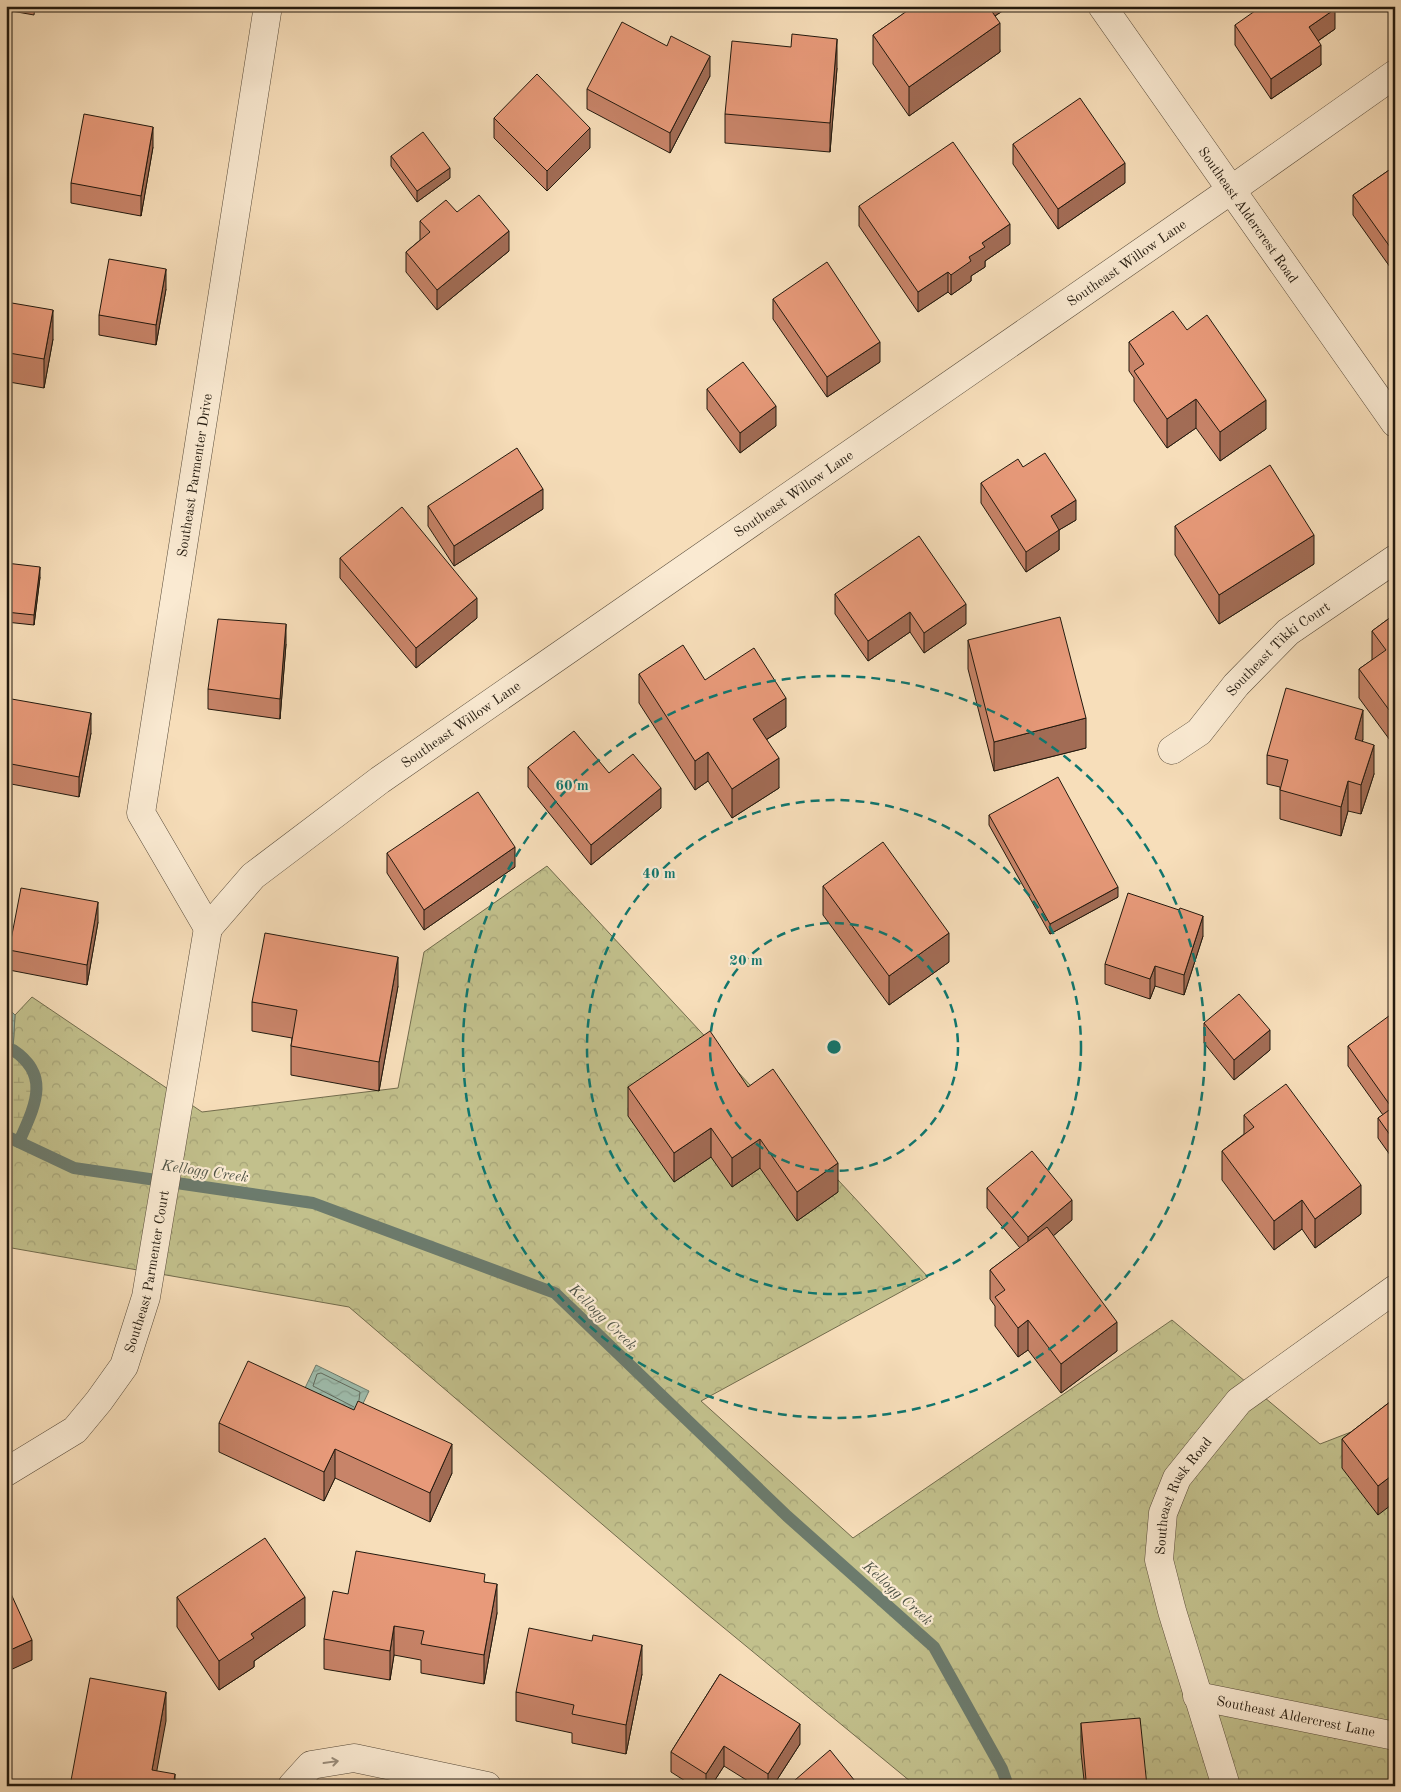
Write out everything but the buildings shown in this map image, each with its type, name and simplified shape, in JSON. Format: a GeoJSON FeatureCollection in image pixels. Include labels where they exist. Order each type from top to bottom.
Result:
{"type":"FeatureCollection","features":[{"type":"Feature","properties":{"kind":"street","name":"Southeast Parmenter Drive"},"geometry":{"type":"LineString","coordinates":[[208,928],[141,812],[268,6]]}},
{"type":"Feature","properties":{"kind":"street","name":"Southeast Aldercrest Road"},"geometry":{"type":"LineString","coordinates":[[1102,6],[1395,423]]}},
{"type":"Feature","properties":{"kind":"street","name":"Southeast Willow Lane"},"geometry":{"type":"LineString","coordinates":[[208,928],[253,876],[380,780],[1231,190],[1395,74]]}},
{"type":"Feature","properties":{"kind":"street","name":"Southeast Tikki Court"},"geometry":{"type":"LineString","coordinates":[[1172,750],[1198,732],[1236,685],[1288,632],[1395,559]]}},
{"type":"Feature","properties":{"kind":"street","name":"Southeast Parmenter Court"},"geometry":{"type":"LineString","coordinates":[[6,1472],[74,1430],[99,1401],[124,1366],[146,1297],[208,928]]}},
{"type":"Feature","properties":{"kind":"street","name":"Southeast Rusk Road"},"geometry":{"type":"LineString","coordinates":[[1226,1786],[1172,1612],[1159,1560],[1163,1513],[1177,1478],[1239,1401],[1395,1289]]}},
{"type":"Feature","properties":{"kind":"street","name":"Southeast Aldercrest Lane"},"geometry":{"type":"LineString","coordinates":[[1197,1696],[1395,1736]]}},
{"type":"Feature","properties":{"kind":"street"},"geometry":{"type":"LineString","coordinates":[[292,1786],[311,1765],[354,1758],[487,1786]]}},
{"type":"Feature","properties":{"kind":"green space"},"geometry":{"type":"Polygon","coordinates":[[[547,866],[928,1277],[701,1401],[853,1538],[1172,1320],[1320,1444],[1395,1415],[1395,1786],[916,1786],[701,1609],[349,1307],[6,1247],[6,1136],[19,1141],[27,1060],[13,1050],[15,1015],[32,997],[202,1112],[398,1088],[424,952],[547,866]]]}},
{"type":"Feature","properties":{"kind":"green space"},"geometry":{"type":"Polygon","coordinates":[[[13,1050],[25,1060],[32,1070],[36,1081],[34,1104],[19,1142],[6,1136],[6,1062],[13,1050]]]}},
{"type":"Feature","properties":{"kind":"water"},"geometry":{"type":"Polygon","coordinates":[[[6,1006],[15,1015],[13,1050],[6,1062],[6,1006]]]}},
{"type":"Feature","properties":{"kind":"water"},"geometry":{"type":"Polygon","coordinates":[[[316,1365],[369,1391],[358,1414],[305,1388],[316,1365]]]}},
{"type":"Feature","properties":{"kind":"waterway"},"geometry":{"type":"LineString","coordinates":[[13,1050],[25,1060],[32,1070],[36,1081],[34,1104],[19,1142]]}},
{"type":"Feature","properties":{"kind":"waterway","name":"Kellogg Creek"},"geometry":{"type":"LineString","coordinates":[[6,1136],[74,1168],[313,1203],[555,1293],[787,1516],[934,1647],[1002,1769],[1008,1786]]}}]}
